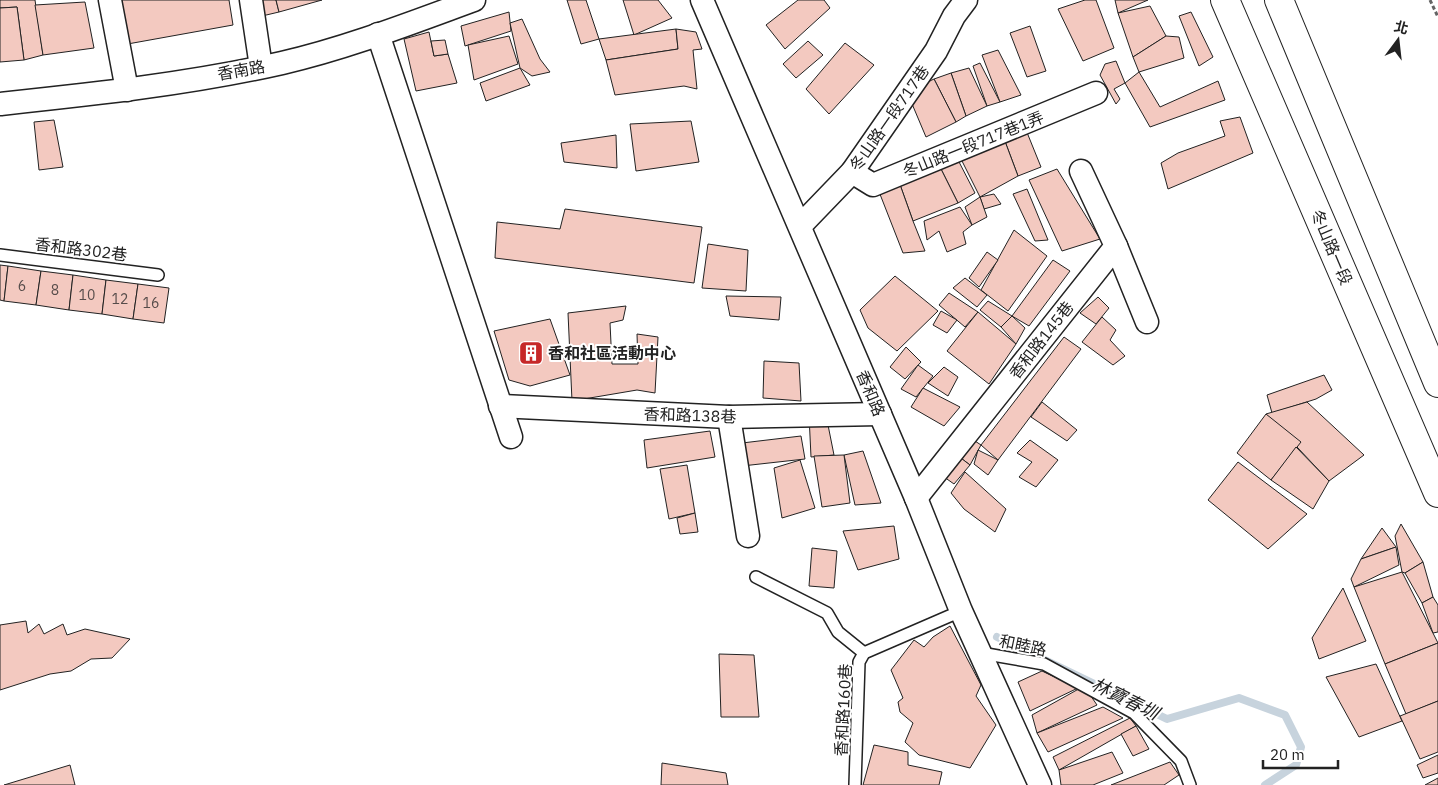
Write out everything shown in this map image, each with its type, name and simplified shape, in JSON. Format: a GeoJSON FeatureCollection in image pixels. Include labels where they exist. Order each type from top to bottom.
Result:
{"type":"FeatureCollection","features":[{"type":"Feature","properties":{"kind":"main road","name":"冬山路一段"},"geometry":{"type":"LineString","coordinates":[[1225,0],[1438,494]]}},
{"type":"Feature","properties":{"kind":"main road"},"geometry":{"type":"LineString","coordinates":[[1279,0],[1438,383]]}},
{"type":"Feature","properties":{"kind":"street"},"geometry":{"type":"LineString","coordinates":[[110,0],[127,90]]}},
{"type":"Feature","properties":{"kind":"street"},"geometry":{"type":"LineString","coordinates":[[251,0],[261,67]]}},
{"type":"Feature","properties":{"kind":"street","name":"香南路"},"geometry":{"type":"LineString","coordinates":[[0,104],[127,90],[283,63],[378,34],[474,0]]}},
{"type":"Feature","properties":{"kind":"street","name":"香和路"},"geometry":{"type":"LineString","coordinates":[[702,0],[916,498],[961,611],[1040,785]]}},
{"type":"Feature","properties":{"kind":"street","name":"冬山路一段717巷"},"geometry":{"type":"LineString","coordinates":[[800,226],[852,172],[936,50],[954,16],[966,0]]}},
{"type":"Feature","properties":{"kind":"street"},"geometry":{"type":"LineString","coordinates":[[378,34],[510,437]]}},
{"type":"Feature","properties":{"kind":"street","name":"冬山路一段717巷1弄"},"geometry":{"type":"LineString","coordinates":[[852,172],[873,185],[1096,94]]}},
{"type":"Feature","properties":{"kind":"street"},"geometry":{"type":"LineString","coordinates":[[1081,171],[1116,246],[1146,322]]}},
{"type":"Feature","properties":{"kind":"street","name":"香和路145巷"},"geometry":{"type":"LineString","coordinates":[[916,498],[1116,246]]}},
{"type":"Feature","properties":{"kind":"street","name":"香和路138巷"},"geometry":{"type":"LineString","coordinates":[[500,406],[729,417],[880,414]]}},
{"type":"Feature","properties":{"kind":"street"},"geometry":{"type":"LineString","coordinates":[[729,417],[748,536]]}},
{"type":"Feature","properties":{"kind":"lane","name":"香和路302巷"},"geometry":{"type":"LineString","coordinates":[[0,255],[158,275]]}},
{"type":"Feature","properties":{"kind":"lane"},"geometry":{"type":"LineString","coordinates":[[756,577],[827,613],[838,632],[864,653]]}},
{"type":"Feature","properties":{"kind":"lane","name":"香和路160巷"},"geometry":{"type":"LineString","coordinates":[[855,785],[859,662],[864,653],[961,611]]}},
{"type":"Feature","properties":{"kind":"lane","name":"和睦路"},"geometry":{"type":"LineString","coordinates":[[981,653],[1044,664],[1134,713],[1181,761],[1190,785]]}},
{"type":"Feature","properties":{"kind":"path"},"geometry":{"type":"LineString","coordinates":[[1430,0],[1438,17]]}},
{"type":"Feature","properties":{"kind":"building"},"geometry":{"type":"Polygon","coordinates":[[[0,0],[35,0],[43,55],[24,60],[17,7],[0,8],[0,0]]]}},
{"type":"Feature","properties":{"kind":"building"},"geometry":{"type":"Polygon","coordinates":[[[114,0],[229,0],[233,25],[122,45],[114,0]]]}},
{"type":"Feature","properties":{"kind":"building"},"geometry":{"type":"Polygon","coordinates":[[[259,0],[276,0],[279,12],[262,16],[259,0]]]}},
{"type":"Feature","properties":{"kind":"building"},"geometry":{"type":"Polygon","coordinates":[[[276,0],[322,0],[279,12],[276,0]]]}},
{"type":"Feature","properties":{"kind":"building"},"geometry":{"type":"Polygon","coordinates":[[[567,0],[586,0],[599,39],[581,44],[567,0]]]}},
{"type":"Feature","properties":{"kind":"building"},"geometry":{"type":"Polygon","coordinates":[[[623,0],[658,0],[672,18],[634,35],[623,0]]]}},
{"type":"Feature","properties":{"kind":"building"},"geometry":{"type":"Polygon","coordinates":[[[798,0],[824,0],[830,8],[785,49],[766,25],[798,0]]]}},
{"type":"Feature","properties":{"kind":"building"},"geometry":{"type":"Polygon","coordinates":[[[1085,0],[1096,0],[1114,48],[1083,61],[1058,9],[1085,0]]]}},
{"type":"Feature","properties":{"kind":"building"},"geometry":{"type":"Polygon","coordinates":[[[1115,0],[1148,0],[1118,13],[1115,0]]]}},
{"type":"Feature","properties":{"kind":"building"},"geometry":{"type":"Polygon","coordinates":[[[85,2],[94,48],[43,55],[35,5],[85,2]]]}},
{"type":"Feature","properties":{"kind":"building"},"geometry":{"type":"Polygon","coordinates":[[[1150,6],[1166,36],[1133,57],[1118,13],[1150,6]]]}},
{"type":"Feature","properties":{"kind":"building"},"geometry":{"type":"Polygon","coordinates":[[[17,7],[24,60],[0,62],[0,8],[17,7]]]}},
{"type":"Feature","properties":{"kind":"building"},"geometry":{"type":"Polygon","coordinates":[[[509,12],[511,31],[465,46],[461,26],[509,12]]]}},
{"type":"Feature","properties":{"kind":"building"},"geometry":{"type":"Polygon","coordinates":[[[1191,12],[1213,57],[1199,66],[1179,16],[1191,12]]]}},
{"type":"Feature","properties":{"kind":"building"},"geometry":{"type":"Polygon","coordinates":[[[522,19],[540,59],[550,72],[532,76],[520,68],[510,23],[522,19]]]}},
{"type":"Feature","properties":{"kind":"building"},"geometry":{"type":"Polygon","coordinates":[[[1030,26],[1046,71],[1027,77],[1010,33],[1030,26]]]}},
{"type":"Feature","properties":{"kind":"building"},"geometry":{"type":"Polygon","coordinates":[[[676,29],[678,49],[606,60],[599,39],[676,29]]]}},
{"type":"Feature","properties":{"kind":"building"},"geometry":{"type":"Polygon","coordinates":[[[676,29],[696,32],[702,49],[693,50],[697,89],[684,86],[615,95],[606,60],[678,49],[676,29]]]}},
{"type":"Feature","properties":{"kind":"building"},"geometry":{"type":"Polygon","coordinates":[[[429,32],[434,56],[448,54],[457,83],[416,91],[404,39],[429,32]]]}},
{"type":"Feature","properties":{"kind":"building"},"geometry":{"type":"Polygon","coordinates":[[[509,36],[518,64],[474,80],[468,45],[509,36]]]}},
{"type":"Feature","properties":{"kind":"building"},"geometry":{"type":"Polygon","coordinates":[[[1166,36],[1179,37],[1184,58],[1139,72],[1133,57],[1166,36]]]}},
{"type":"Feature","properties":{"kind":"building"},"geometry":{"type":"Polygon","coordinates":[[[445,40],[448,54],[434,56],[431,41],[445,40]]]}},
{"type":"Feature","properties":{"kind":"building"},"geometry":{"type":"Polygon","coordinates":[[[808,41],[823,55],[796,78],[783,64],[808,41]]]}},
{"type":"Feature","properties":{"kind":"building"},"geometry":{"type":"Polygon","coordinates":[[[845,43],[874,65],[829,114],[806,89],[845,43]]]}},
{"type":"Feature","properties":{"kind":"building"},"geometry":{"type":"Polygon","coordinates":[[[998,50],[1021,95],[1000,102],[982,55],[998,50]]]}},
{"type":"Feature","properties":{"kind":"building"},"geometry":{"type":"Polygon","coordinates":[[[1116,61],[1125,83],[1114,89],[1120,99],[1116,104],[1100,75],[1105,64],[1116,61]]]}},
{"type":"Feature","properties":{"kind":"building"},"geometry":{"type":"Polygon","coordinates":[[[980,63],[1000,102],[987,106],[973,66],[980,63]]]}},
{"type":"Feature","properties":{"kind":"building"},"geometry":{"type":"Polygon","coordinates":[[[520,68],[530,85],[486,101],[480,83],[520,68]]]}},
{"type":"Feature","properties":{"kind":"building"},"geometry":{"type":"Polygon","coordinates":[[[969,68],[987,106],[966,116],[951,73],[969,68]]]}},
{"type":"Feature","properties":{"kind":"building"},"geometry":{"type":"Polygon","coordinates":[[[1139,72],[1160,107],[1218,81],[1225,100],[1150,127],[1125,83],[1139,72]]]}},
{"type":"Feature","properties":{"kind":"building"},"geometry":{"type":"Polygon","coordinates":[[[951,73],[966,116],[956,122],[934,79],[951,73]]]}},
{"type":"Feature","properties":{"kind":"building"},"geometry":{"type":"Polygon","coordinates":[[[934,79],[956,122],[926,137],[907,92],[934,79]]]}},
{"type":"Feature","properties":{"kind":"building"},"geometry":{"type":"Polygon","coordinates":[[[1240,117],[1253,153],[1168,189],[1161,163],[1178,153],[1225,136],[1220,121],[1240,117]]]}},
{"type":"Feature","properties":{"kind":"building"},"geometry":{"type":"Polygon","coordinates":[[[54,120],[63,167],[39,170],[34,122],[54,120]]]}},
{"type":"Feature","properties":{"kind":"building"},"geometry":{"type":"Polygon","coordinates":[[[691,121],[699,162],[636,171],[630,124],[691,121]]]}},
{"type":"Feature","properties":{"kind":"building"},"geometry":{"type":"Polygon","coordinates":[[[1026,130],[1041,167],[1018,176],[1003,136],[1026,130]]]}},
{"type":"Feature","properties":{"kind":"building"},"geometry":{"type":"Polygon","coordinates":[[[616,135],[617,168],[564,162],[561,143],[616,135]]]}},
{"type":"Feature","properties":{"kind":"building"},"geometry":{"type":"Polygon","coordinates":[[[1003,136],[1018,176],[980,197],[958,153],[1003,136]]]}},
{"type":"Feature","properties":{"kind":"building"},"geometry":{"type":"Polygon","coordinates":[[[957,158],[975,193],[958,203],[938,163],[957,158]]]}},
{"type":"Feature","properties":{"kind":"building"},"geometry":{"type":"Polygon","coordinates":[[[938,163],[958,203],[913,221],[898,179],[938,163]]]}},
{"type":"Feature","properties":{"kind":"building"},"geometry":{"type":"Polygon","coordinates":[[[1057,169],[1100,239],[1062,251],[1029,180],[1057,169]]]}},
{"type":"Feature","properties":{"kind":"building"},"geometry":{"type":"Polygon","coordinates":[[[898,179],[925,251],[903,253],[876,184],[898,179]]]}},
{"type":"Feature","properties":{"kind":"building"},"geometry":{"type":"Polygon","coordinates":[[[1027,189],[1048,240],[1035,241],[1013,194],[1027,189]]]}},
{"type":"Feature","properties":{"kind":"building"},"geometry":{"type":"Polygon","coordinates":[[[994,194],[1001,204],[984,209],[980,197],[994,194]]]}},
{"type":"Feature","properties":{"kind":"building"},"geometry":{"type":"Polygon","coordinates":[[[980,197],[987,217],[972,225],[965,207],[980,197]]]}},
{"type":"Feature","properties":{"kind":"building"},"geometry":{"type":"Polygon","coordinates":[[[960,207],[972,225],[963,232],[966,244],[947,252],[939,231],[927,240],[924,221],[960,207]]]}},
{"type":"Feature","properties":{"kind":"building"},"geometry":{"type":"Polygon","coordinates":[[[565,209],[702,227],[694,283],[495,258],[497,222],[560,229],[565,209]]]}},
{"type":"Feature","properties":{"kind":"building"},"geometry":{"type":"Polygon","coordinates":[[[1014,230],[1047,256],[1008,311],[981,290],[1014,230]]]}},
{"type":"Feature","properties":{"kind":"building"},"geometry":{"type":"Polygon","coordinates":[[[708,244],[748,250],[746,291],[702,288],[708,244]]]}},
{"type":"Feature","properties":{"kind":"building"},"geometry":{"type":"Polygon","coordinates":[[[987,252],[998,260],[979,287],[969,278],[987,252]]]}},
{"type":"Feature","properties":{"kind":"building"},"geometry":{"type":"Polygon","coordinates":[[[1053,260],[1070,271],[1029,326],[1012,316],[1053,260]]]}},
{"type":"Feature","properties":{"kind":"building"},"geometry":{"type":"Polygon","coordinates":[[[0,265],[8,266],[4,301],[0,300],[0,265]]]}},
{"type":"Feature","properties":{"kind":"building"},"geometry":{"type":"Polygon","coordinates":[[[8,266],[41,271],[36,305],[4,301],[8,266]]]}},
{"type":"Feature","properties":{"kind":"building"},"geometry":{"type":"Polygon","coordinates":[[[41,271],[73,275],[69,310],[36,305],[41,271]]]}},
{"type":"Feature","properties":{"kind":"building"},"geometry":{"type":"Polygon","coordinates":[[[73,275],[106,280],[102,314],[69,310],[73,275]]]}},
{"type":"Feature","properties":{"kind":"building"},"geometry":{"type":"Polygon","coordinates":[[[895,276],[938,311],[897,351],[868,328],[860,310],[895,276]]]}},
{"type":"Feature","properties":{"kind":"building"},"geometry":{"type":"Polygon","coordinates":[[[965,278],[987,295],[977,307],[953,288],[965,278]]]}},
{"type":"Feature","properties":{"kind":"building"},"geometry":{"type":"Polygon","coordinates":[[[106,280],[138,284],[133,319],[102,314],[106,280]]]}},
{"type":"Feature","properties":{"kind":"building"},"geometry":{"type":"Polygon","coordinates":[[[138,284],[169,288],[164,323],[133,319],[138,284]]]}},
{"type":"Feature","properties":{"kind":"building"},"geometry":{"type":"Polygon","coordinates":[[[949,293],[978,312],[965,327],[939,305],[949,293]]]}},
{"type":"Feature","properties":{"kind":"building"},"geometry":{"type":"Polygon","coordinates":[[[726,296],[781,297],[779,320],[730,316],[726,296]]]}},
{"type":"Feature","properties":{"kind":"building"},"geometry":{"type":"Polygon","coordinates":[[[1098,297],[1109,308],[1096,324],[1080,313],[1098,297]]]}},
{"type":"Feature","properties":{"kind":"building"},"geometry":{"type":"Polygon","coordinates":[[[988,301],[1012,316],[1001,327],[980,310],[988,301]]]}},
{"type":"Feature","properties":{"kind":"building"},"geometry":{"type":"Polygon","coordinates":[[[626,306],[623,320],[610,323],[612,364],[638,364],[637,334],[658,337],[655,393],[637,390],[572,401],[568,313],[626,306]]]}},
{"type":"Feature","properties":{"kind":"building"},"geometry":{"type":"Polygon","coordinates":[[[941,311],[957,320],[947,333],[933,325],[941,311]]]}},
{"type":"Feature","properties":{"kind":"building"},"geometry":{"type":"Polygon","coordinates":[[[978,312],[1016,344],[989,384],[947,351],[978,312]]]}},
{"type":"Feature","properties":{"kind":"building"},"geometry":{"type":"Polygon","coordinates":[[[1012,316],[1025,328],[1016,344],[1001,327],[1012,316]]]}},
{"type":"Feature","properties":{"kind":"building"},"geometry":{"type":"Polygon","coordinates":[[[1102,317],[1116,330],[1110,340],[1125,356],[1113,365],[1082,342],[1102,317]]]}},
{"type":"Feature","properties":{"kind":"building","name":"香和社區活動中心"},"geometry":{"type":"Polygon","coordinates":[[[550,319],[570,375],[530,386],[509,380],[494,331],[550,319]]]}},
{"type":"Feature","properties":{"kind":"building"},"geometry":{"type":"Polygon","coordinates":[[[1064,337],[1081,349],[998,460],[981,445],[1064,337]]]}},
{"type":"Feature","properties":{"kind":"building"},"geometry":{"type":"Polygon","coordinates":[[[906,347],[921,362],[905,379],[890,367],[906,347]]]}},
{"type":"Feature","properties":{"kind":"building"},"geometry":{"type":"Polygon","coordinates":[[[764,361],[799,363],[801,401],[763,398],[764,361]]]}},
{"type":"Feature","properties":{"kind":"building"},"geometry":{"type":"Polygon","coordinates":[[[918,365],[933,376],[916,397],[901,389],[918,365]]]}},
{"type":"Feature","properties":{"kind":"building"},"geometry":{"type":"Polygon","coordinates":[[[944,367],[958,377],[948,396],[928,383],[944,367]]]}},
{"type":"Feature","properties":{"kind":"building"},"geometry":{"type":"Polygon","coordinates":[[[1324,375],[1332,390],[1316,399],[1272,413],[1267,395],[1324,375]]]}},
{"type":"Feature","properties":{"kind":"building"},"geometry":{"type":"Polygon","coordinates":[[[923,388],[960,407],[944,426],[911,407],[923,388]]]}},
{"type":"Feature","properties":{"kind":"building"},"geometry":{"type":"Polygon","coordinates":[[[1042,402],[1077,430],[1067,441],[1031,417],[1042,402]]]}},
{"type":"Feature","properties":{"kind":"building"},"geometry":{"type":"Polygon","coordinates":[[[1307,402],[1364,455],[1329,481],[1266,414],[1307,402]]]}},
{"type":"Feature","properties":{"kind":"building"},"geometry":{"type":"Polygon","coordinates":[[[1266,414],[1301,442],[1271,480],[1237,453],[1266,414]]]}},
{"type":"Feature","properties":{"kind":"building"},"geometry":{"type":"Polygon","coordinates":[[[809,415],[827,420],[834,455],[811,457],[809,415]]]}},
{"type":"Feature","properties":{"kind":"building"},"geometry":{"type":"Polygon","coordinates":[[[710,431],[715,457],[647,468],[644,440],[710,431]]]}},
{"type":"Feature","properties":{"kind":"building"},"geometry":{"type":"Polygon","coordinates":[[[966,435],[981,445],[970,465],[953,452],[966,435]]]}},
{"type":"Feature","properties":{"kind":"building"},"geometry":{"type":"Polygon","coordinates":[[[801,436],[805,459],[742,466],[742,443],[801,436]]]}},
{"type":"Feature","properties":{"kind":"building"},"geometry":{"type":"Polygon","coordinates":[[[1030,440],[1058,460],[1036,487],[1019,477],[1032,462],[1017,453],[1030,440]]]}},
{"type":"Feature","properties":{"kind":"building"},"geometry":{"type":"Polygon","coordinates":[[[1296,447],[1329,481],[1313,509],[1271,480],[1296,447]]]}},
{"type":"Feature","properties":{"kind":"building"},"geometry":{"type":"Polygon","coordinates":[[[978,450],[998,460],[988,475],[974,464],[978,450]]]}},
{"type":"Feature","properties":{"kind":"building"},"geometry":{"type":"Polygon","coordinates":[[[863,451],[881,503],[855,505],[844,455],[863,451]]]}},
{"type":"Feature","properties":{"kind":"building"},"geometry":{"type":"Polygon","coordinates":[[[953,452],[970,465],[954,484],[937,472],[953,452]]]}},
{"type":"Feature","properties":{"kind":"building"},"geometry":{"type":"Polygon","coordinates":[[[844,455],[850,503],[822,507],[814,456],[844,455]]]}},
{"type":"Feature","properties":{"kind":"building"},"geometry":{"type":"Polygon","coordinates":[[[800,460],[815,508],[782,518],[774,468],[800,460]]]}},
{"type":"Feature","properties":{"kind":"building"},"geometry":{"type":"Polygon","coordinates":[[[1238,462],[1307,514],[1268,549],[1208,500],[1238,462]]]}},
{"type":"Feature","properties":{"kind":"building"},"geometry":{"type":"Polygon","coordinates":[[[687,465],[695,513],[669,519],[660,469],[687,465]]]}},
{"type":"Feature","properties":{"kind":"building"},"geometry":{"type":"Polygon","coordinates":[[[965,472],[1006,509],[995,532],[964,509],[951,493],[965,472]]]}},
{"type":"Feature","properties":{"kind":"building"},"geometry":{"type":"Polygon","coordinates":[[[695,513],[698,532],[680,534],[677,518],[695,513]]]}},
{"type":"Feature","properties":{"kind":"building"},"geometry":{"type":"Polygon","coordinates":[[[1401,524],[1423,562],[1405,573],[1402,572],[1395,536],[1401,524]]]}},
{"type":"Feature","properties":{"kind":"building"},"geometry":{"type":"Polygon","coordinates":[[[894,526],[899,559],[858,570],[843,531],[894,526]]]}},
{"type":"Feature","properties":{"kind":"building"},"geometry":{"type":"Polygon","coordinates":[[[1382,528],[1396,547],[1361,559],[1382,528]]]}},
{"type":"Feature","properties":{"kind":"building"},"geometry":{"type":"Polygon","coordinates":[[[1396,547],[1399,565],[1354,587],[1351,579],[1361,559],[1396,547]]]}},
{"type":"Feature","properties":{"kind":"building"},"geometry":{"type":"Polygon","coordinates":[[[812,548],[837,551],[834,588],[809,586],[812,548]]]}},
{"type":"Feature","properties":{"kind":"building"},"geometry":{"type":"Polygon","coordinates":[[[1423,562],[1433,597],[1422,603],[1405,573],[1423,562]]]}},
{"type":"Feature","properties":{"kind":"building"},"geometry":{"type":"Polygon","coordinates":[[[1402,572],[1438,643],[1385,664],[1354,587],[1402,572]]]}},
{"type":"Feature","properties":{"kind":"building"},"geometry":{"type":"Polygon","coordinates":[[[1343,588],[1366,641],[1319,659],[1312,638],[1343,588]]]}},
{"type":"Feature","properties":{"kind":"building"},"geometry":{"type":"Polygon","coordinates":[[[1433,597],[1438,605],[1438,632],[1433,633],[1422,603],[1433,597]]]}},
{"type":"Feature","properties":{"kind":"building"},"geometry":{"type":"Polygon","coordinates":[[[26,621],[28,633],[39,624],[44,634],[63,624],[67,635],[85,629],[130,639],[112,658],[91,659],[71,671],[50,674],[0,690],[0,625],[26,621]]]}},
{"type":"Feature","properties":{"kind":"building"},"geometry":{"type":"Polygon","coordinates":[[[950,626],[981,685],[976,696],[996,725],[970,768],[919,755],[905,742],[913,723],[900,712],[898,702],[903,698],[891,670],[914,640],[924,647],[933,637],[950,626]]]}},
{"type":"Feature","properties":{"kind":"building"},"geometry":{"type":"Polygon","coordinates":[[[1438,643],[1438,701],[1406,714],[1385,664],[1438,643]]]}},
{"type":"Feature","properties":{"kind":"building"},"geometry":{"type":"Polygon","coordinates":[[[719,654],[754,655],[759,717],[721,717],[719,654]]]}},
{"type":"Feature","properties":{"kind":"building"},"geometry":{"type":"Polygon","coordinates":[[[1376,664],[1402,721],[1359,737],[1326,677],[1376,664]]]}},
{"type":"Feature","properties":{"kind":"building"},"geometry":{"type":"Polygon","coordinates":[[[1042,671],[1078,688],[1030,711],[1018,682],[1042,671]]]}},
{"type":"Feature","properties":{"kind":"building"},"geometry":{"type":"Polygon","coordinates":[[[1084,686],[1097,705],[1037,733],[1032,715],[1084,686]]]}},
{"type":"Feature","properties":{"kind":"building"},"geometry":{"type":"Polygon","coordinates":[[[1438,701],[1438,752],[1420,759],[1400,716],[1438,701]]]}},
{"type":"Feature","properties":{"kind":"building"},"geometry":{"type":"Polygon","coordinates":[[[1103,707],[1123,718],[1048,752],[1037,733],[1103,707]]]}},
{"type":"Feature","properties":{"kind":"building"},"geometry":{"type":"Polygon","coordinates":[[[1130,718],[1136,726],[1059,770],[1053,757],[1130,718]]]}},
{"type":"Feature","properties":{"kind":"building"},"geometry":{"type":"Polygon","coordinates":[[[1136,726],[1149,749],[1133,756],[1121,734],[1136,726]]]}},
{"type":"Feature","properties":{"kind":"building"},"geometry":{"type":"Polygon","coordinates":[[[874,745],[908,752],[908,765],[942,772],[939,785],[863,785],[874,745]]]}},
{"type":"Feature","properties":{"kind":"building"},"geometry":{"type":"Polygon","coordinates":[[[1112,752],[1123,773],[1093,785],[1061,785],[1059,770],[1112,752]]]}},
{"type":"Feature","properties":{"kind":"building"},"geometry":{"type":"Polygon","coordinates":[[[1438,755],[1438,773],[1423,778],[1417,765],[1438,755]]]}},
{"type":"Feature","properties":{"kind":"building"},"geometry":{"type":"Polygon","coordinates":[[[1170,762],[1179,775],[1164,785],[1111,785],[1170,762]]]}},
{"type":"Feature","properties":{"kind":"building"},"geometry":{"type":"Polygon","coordinates":[[[662,763],[726,773],[728,785],[661,785],[662,763]]]}},
{"type":"Feature","properties":{"kind":"building"},"geometry":{"type":"Polygon","coordinates":[[[70,765],[75,785],[4,785],[70,765]]]}},
{"type":"Feature","properties":{"kind":"building"},"geometry":{"type":"Polygon","coordinates":[[[1438,778],[1438,785],[1425,785],[1438,778]]]}},
{"type":"Feature","properties":{"kind":"waterway","name":"林寶春圳"},"geometry":{"type":"LineString","coordinates":[[997,637],[1167,719],[1239,698],[1285,715],[1301,747],[1296,765],[1265,785]]}},
{"type":"Feature","properties":{"kind":"place","name":"香和社區活動中心"},"geometry":{"type":"Point","coordinates":[531,353]}}]}
